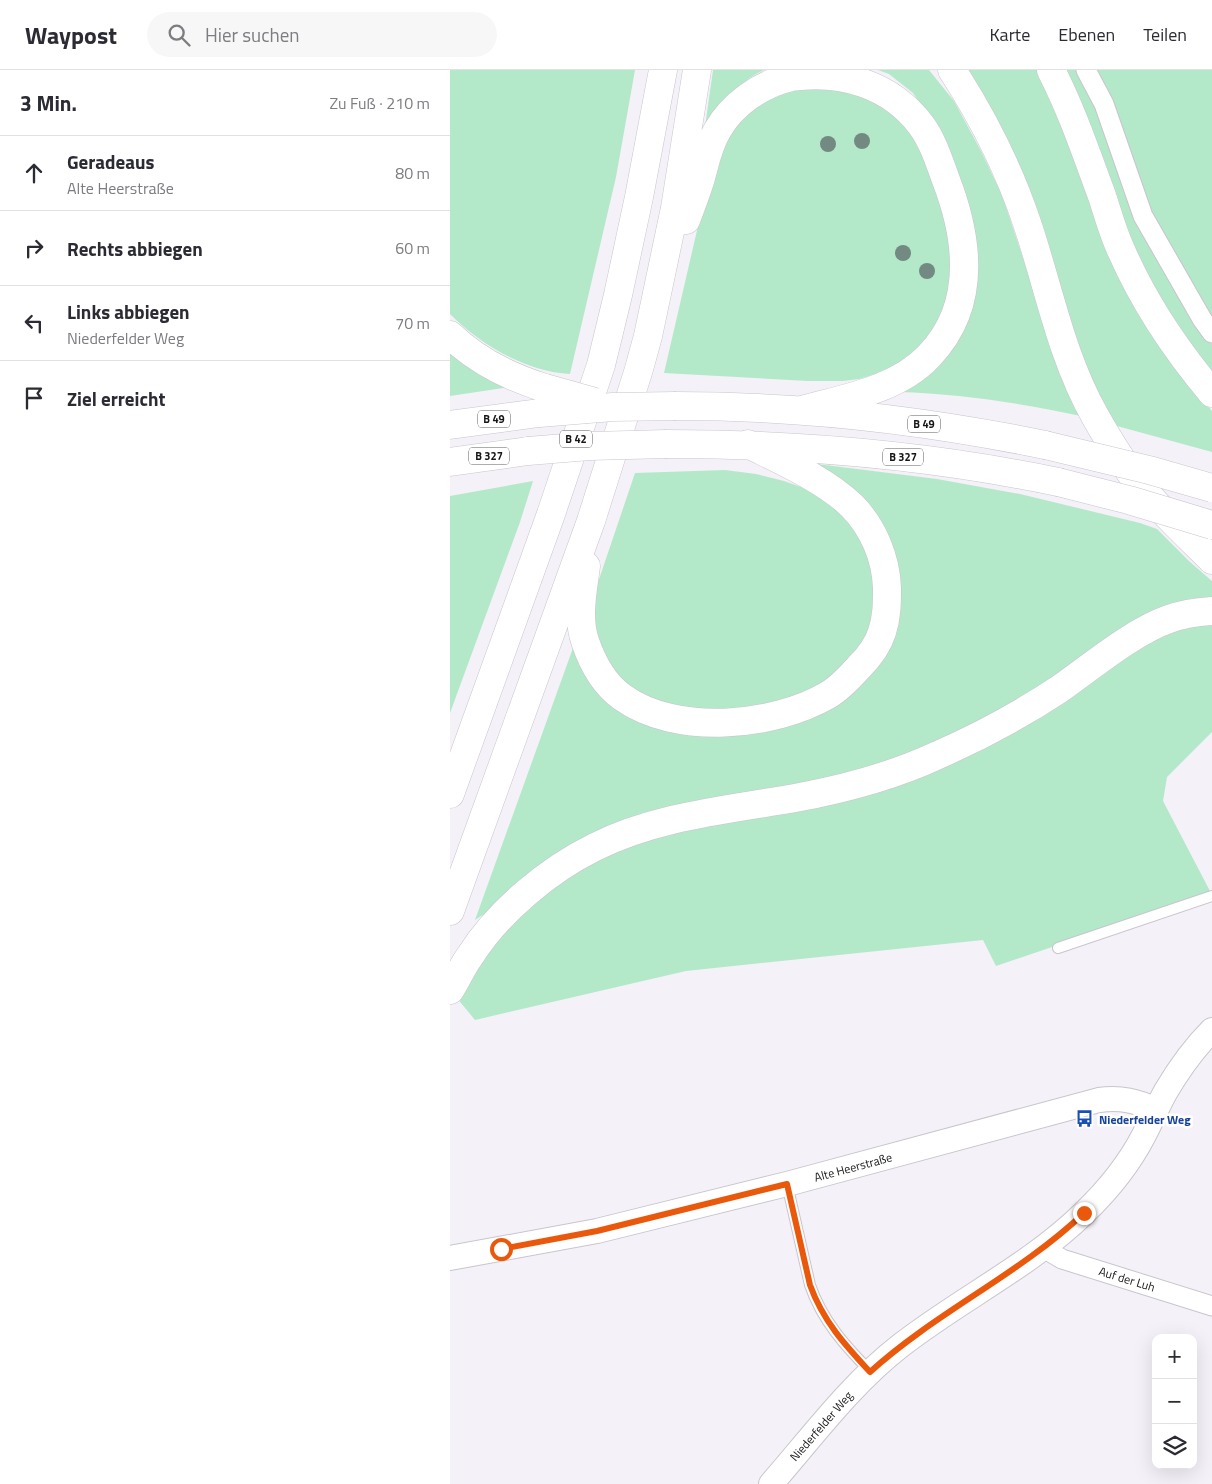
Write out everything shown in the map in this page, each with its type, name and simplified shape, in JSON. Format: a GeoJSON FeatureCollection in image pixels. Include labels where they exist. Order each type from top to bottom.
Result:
{"type":"FeatureCollection","features":[{"type":"Feature","properties":{"kind":"highway"},"geometry":{"type":"LineString","coordinates":[[640,197],[649,70]]}},
{"type":"Feature","properties":{"kind":"highway","name":"B 42"},"geometry":{"type":"LineString","coordinates":[[450,794],[548,523],[600,365],[640,197],[663,70]]}},
{"type":"Feature","properties":{"kind":"highway"},"geometry":{"type":"LineString","coordinates":[[648,336],[675,208],[697,70]]}},
{"type":"Feature","properties":{"kind":"highway"},"geometry":{"type":"LineString","coordinates":[[952,70],[971,99],[1010,174],[1027,223],[1061,338],[1076,377],[1094,415],[1142,488],[1212,560]]}},
{"type":"Feature","properties":{"kind":"highway"},"geometry":{"type":"LineString","coordinates":[[1050,70],[1067,101],[1120,249],[1137,284],[1156,319],[1212,394]]}},
{"type":"Feature","properties":{"kind":"highway"},"geometry":{"type":"LineString","coordinates":[[450,911],[591,522],[648,336],[700,180],[706,155],[717,130],[734,110],[754,92],[778,80],[805,74],[832,73],[858,78],[883,89],[905,105],[922,126],[935,150],[961,228],[965,275],[961,300],[954,321],[944,340],[928,358],[910,372],[889,383],[862,394],[802,410]]}},
{"type":"Feature","properties":{"kind":"highway"},"geometry":{"type":"LineString","coordinates":[[450,335],[461,346],[492,367],[526,382],[542,400]]}},
{"type":"Feature","properties":{"kind":"highway","name":"B 49"},"geometry":{"type":"LineString","coordinates":[[450,426],[542,400],[613,407],[722,406],[802,410],[908,421],[1045,445],[1149,470],[1212,488]]}},
{"type":"Feature","properties":{"kind":"highway","name":"B 327"},"geometry":{"type":"LineString","coordinates":[[450,462],[528,451],[590,446],[667,444],[748,444],[872,453],[918,458],[1058,482],[1212,524]]}},
{"type":"Feature","properties":{"kind":"highway"},"geometry":{"type":"LineString","coordinates":[[591,522],[581,611],[584,639],[592,660],[605,681],[621,697],[642,709],[668,718],[699,722],[734,722],[770,717],[802,708],[830,694],[850,678],[868,658],[881,634],[887,609],[886,580],[882,555],[870,529],[852,506],[809,477],[748,444]]}},
{"type":"Feature","properties":{"kind":"highway"},"geometry":{"type":"LineString","coordinates":[[450,990],[470,955],[504,913],[532,888],[567,863],[594,847],[628,832],[662,822],[834,790],[906,769],[972,739],[1013,717],[1056,691],[1143,630],[1169,619],[1193,612],[1212,611]]}},
{"type":"Feature","properties":{"kind":"street"},"geometry":{"type":"LineString","coordinates":[[1086,70],[1104,104],[1143,216],[1202,319],[1212,332]]}},
{"type":"Feature","properties":{"kind":"street"},"geometry":{"type":"LineString","coordinates":[[1156,1110],[1189,1056],[1212,1030]]}},
{"type":"Feature","properties":{"kind":"street","name":"Alte Heerstraße"},"geometry":{"type":"LineString","coordinates":[[450,1258],[597,1231],[787,1184],[1099,1100],[1123,1099],[1135,1101],[1156,1110]]}},
{"type":"Feature","properties":{"kind":"street","name":"Niederfelder Weg"},"geometry":{"type":"LineString","coordinates":[[771,1484],[870,1372],[912,1337],[1045,1247],[1084,1213],[1115,1180],[1135,1150],[1156,1110]]}},
{"type":"Feature","properties":{"kind":"street","name":"Auf der Luh"},"geometry":{"type":"LineString","coordinates":[[1045,1247],[1062,1259],[1212,1306]]}},
{"type":"Feature","properties":{"kind":"lane"},"geometry":{"type":"LineString","coordinates":[[1058,948],[1212,896]]}},
{"type":"Feature","properties":{"kind":"lane"},"geometry":{"type":"LineString","coordinates":[[787,1184],[810,1285],[816,1301],[833,1329],[870,1372]]}},
{"type":"Feature","properties":{"kind":"green space"},"geometry":{"type":"Polygon","coordinates":[[[450,70],[635,70],[616,177],[570,374],[537,368],[505,355],[476,336],[450,314],[450,70]]]}},
{"type":"Feature","properties":{"kind":"green space"},"geometry":{"type":"Polygon","coordinates":[[[713,70],[764,70],[753,76],[735,91],[721,110],[703,141],[713,70]]]}},
{"type":"Feature","properties":{"kind":"green space"},"geometry":{"type":"Polygon","coordinates":[[[878,70],[929,70],[954,101],[1002,195],[1043,318],[1081,416],[991,400],[899,392],[938,366],[971,310],[978,278],[974,234],[948,146],[913,93],[889,74],[878,70]]]}},
{"type":"Feature","properties":{"kind":"green space"},"geometry":{"type":"Polygon","coordinates":[[[966,70],[1037,70],[1053,100],[1156,341],[1212,411],[1212,452],[1106,423],[966,70]]]}},
{"type":"Feature","properties":{"kind":"green space"},"geometry":{"type":"Polygon","coordinates":[[[1065,70],[1080,70],[1107,135],[1138,227],[1181,302],[1212,344],[1212,376],[1182,336],[1140,261],[1065,70]]]}},
{"type":"Feature","properties":{"kind":"green space"},"geometry":{"type":"Polygon","coordinates":[[[1094,70],[1212,70],[1212,319],[1149,212],[1094,70]]]}},
{"type":"Feature","properties":{"kind":"green space"},"geometry":{"type":"Polygon","coordinates":[[[797,84],[851,87],[897,115],[910,133],[923,157],[942,207],[952,259],[949,298],[932,336],[902,363],[883,372],[859,379],[808,381],[664,373],[714,157],[740,115],[797,84]]]}},
{"type":"Feature","properties":{"kind":"green space"},"geometry":{"type":"Polygon","coordinates":[[[450,347],[510,387],[450,396],[450,347]]]}},
{"type":"Feature","properties":{"kind":"green space"},"geometry":{"type":"Polygon","coordinates":[[[809,463],[937,479],[1020,494],[1140,523],[1157,529],[1212,581],[1212,597],[1189,599],[1156,611],[1058,676],[1005,708],[926,747],[874,767],[832,779],[692,804],[498,905],[475,920],[573,648],[582,669],[594,688],[628,715],[822,712],[898,583],[809,463]]]}},
{"type":"Feature","properties":{"kind":"green space"},"geometry":{"type":"Polygon","coordinates":[[[725,470],[756,474],[812,491],[834,506],[857,528],[877,581],[873,620],[867,635],[851,658],[835,675],[816,688],[790,699],[744,709],[694,709],[656,701],[626,684],[612,669],[593,636],[592,600],[635,473],[725,470]]]}},
{"type":"Feature","properties":{"kind":"green space"},"geometry":{"type":"Polygon","coordinates":[[[533,481],[520,522],[450,713],[450,496],[533,481]]]}},
{"type":"Feature","properties":{"kind":"green space"},"geometry":{"type":"Polygon","coordinates":[[[1212,621],[1212,732],[1167,777],[1163,801],[1211,893],[996,966],[983,940],[686,971],[475,1020],[456,997],[498,939],[532,903],[581,868],[632,843],[695,822],[862,793],[1151,637],[1212,621]]]}},
{"type":"Feature","properties":{"kind":"place","name":"Niederfelder Weg"},"geometry":{"type":"Point","coordinates":[1085,1119]}},
{"type":"Feature","properties":{"kind":"route"},"geometry":{"type":"LineString","coordinates":[[501,1249],[597,1231],[787,1184],[810,1285],[816,1301],[833,1329],[870,1372],[912,1337],[1045,1247],[1084,1213]]}}]}
